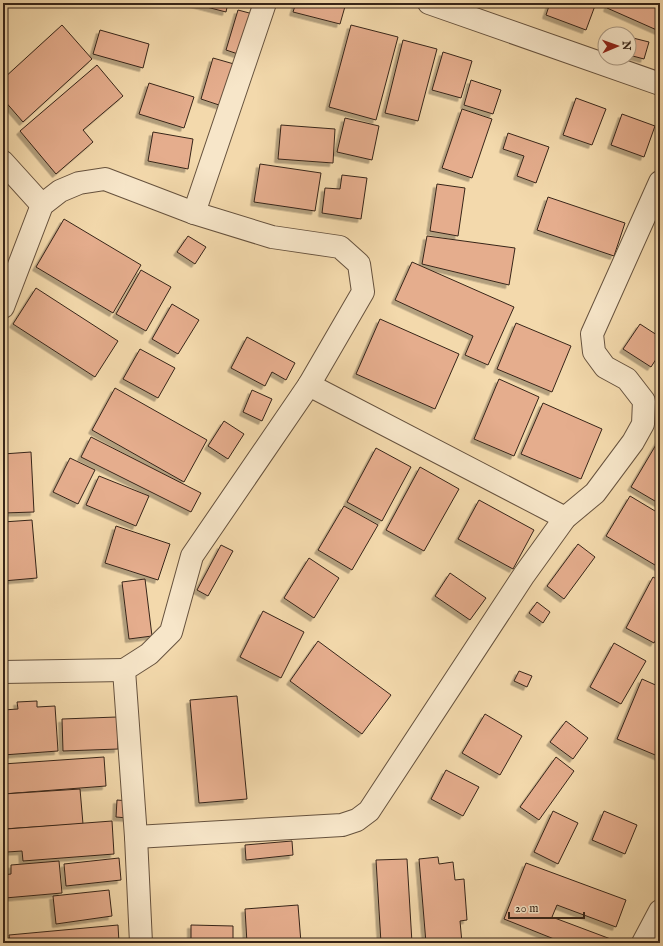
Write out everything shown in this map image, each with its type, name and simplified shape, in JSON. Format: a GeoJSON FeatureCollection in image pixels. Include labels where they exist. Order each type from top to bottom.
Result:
{"type":"FeatureCollection","features":[{"type":"Feature","properties":{"kind":"street"},"geometry":{"type":"LineString","coordinates":[[194,213],[265,3]]}},
{"type":"Feature","properties":{"kind":"street"},"geometry":{"type":"LineString","coordinates":[[430,3],[658,78]]}},
{"type":"Feature","properties":{"kind":"street"},"geometry":{"type":"LineString","coordinates":[[3,162],[42,205]]}},
{"type":"Feature","properties":{"kind":"street"},"geometry":{"type":"LineString","coordinates":[[3,307],[42,205],[60,191],[79,183],[105,179],[194,213],[272,237],[340,247],[359,264],[363,292],[309,385],[192,556],[171,632],[149,654],[124,670],[3,672]]}},
{"type":"Feature","properties":{"kind":"street"},"geometry":{"type":"LineString","coordinates":[[136,837],[342,825],[357,820],[369,811],[519,581],[565,518],[595,493],[632,442],[643,424],[644,401],[627,379],[605,367],[594,352],[592,334],[660,182]]}},
{"type":"Feature","properties":{"kind":"street"},"geometry":{"type":"LineString","coordinates":[[309,385],[565,518]]}},
{"type":"Feature","properties":{"kind":"street"},"geometry":{"type":"LineString","coordinates":[[124,670],[136,837],[141,943]]}},
{"type":"Feature","properties":{"kind":"street"},"geometry":{"type":"LineString","coordinates":[[643,943],[660,911]]}},
{"type":"Feature","properties":{"kind":"building"},"geometry":{"type":"Polygon","coordinates":[[[191,3],[228,3],[226,12],[191,3]]]}},
{"type":"Feature","properties":{"kind":"building"},"geometry":{"type":"Polygon","coordinates":[[[296,3],[346,3],[340,24],[293,12],[296,3]]]}},
{"type":"Feature","properties":{"kind":"building"},"geometry":{"type":"Polygon","coordinates":[[[550,3],[596,3],[586,30],[546,15],[550,3]]]}},
{"type":"Feature","properties":{"kind":"building"},"geometry":{"type":"Polygon","coordinates":[[[609,3],[660,3],[659,31],[607,8],[609,3]]]}},
{"type":"Feature","properties":{"kind":"building"},"geometry":{"type":"Polygon","coordinates":[[[238,10],[253,14],[241,55],[226,50],[238,10]]]}},
{"type":"Feature","properties":{"kind":"building"},"geometry":{"type":"Polygon","coordinates":[[[62,25],[92,59],[23,122],[3,99],[3,79],[62,25]]]}},
{"type":"Feature","properties":{"kind":"building"},"geometry":{"type":"Polygon","coordinates":[[[351,25],[398,37],[376,120],[329,107],[351,25]]]}},
{"type":"Feature","properties":{"kind":"building"},"geometry":{"type":"Polygon","coordinates":[[[100,30],[149,44],[143,68],[93,54],[100,30]]]}},
{"type":"Feature","properties":{"kind":"building"},"geometry":{"type":"Polygon","coordinates":[[[637,39],[649,42],[644,59],[637,57],[637,39]]]}},
{"type":"Feature","properties":{"kind":"building"},"geometry":{"type":"Polygon","coordinates":[[[403,40],[437,49],[418,121],[385,113],[403,40]]]}},
{"type":"Feature","properties":{"kind":"building"},"geometry":{"type":"Polygon","coordinates":[[[443,52],[472,61],[461,98],[432,90],[443,52]]]}},
{"type":"Feature","properties":{"kind":"building"},"geometry":{"type":"Polygon","coordinates":[[[213,58],[234,64],[222,106],[201,99],[213,58]]]}},
{"type":"Feature","properties":{"kind":"building"},"geometry":{"type":"Polygon","coordinates":[[[97,65],[123,96],[83,130],[93,142],[56,174],[20,131],[97,65]]]}},
{"type":"Feature","properties":{"kind":"building"},"geometry":{"type":"Polygon","coordinates":[[[471,80],[501,90],[493,114],[464,105],[471,80]]]}},
{"type":"Feature","properties":{"kind":"building"},"geometry":{"type":"Polygon","coordinates":[[[149,83],[194,97],[184,128],[139,114],[149,83]]]}},
{"type":"Feature","properties":{"kind":"building"},"geometry":{"type":"Polygon","coordinates":[[[576,98],[606,109],[592,145],[563,135],[576,98]]]}},
{"type":"Feature","properties":{"kind":"building"},"geometry":{"type":"Polygon","coordinates":[[[462,109],[492,119],[472,178],[442,168],[462,109]]]}},
{"type":"Feature","properties":{"kind":"building"},"geometry":{"type":"Polygon","coordinates":[[[622,114],[655,126],[644,157],[611,145],[622,114]]]}},
{"type":"Feature","properties":{"kind":"building"},"geometry":{"type":"Polygon","coordinates":[[[345,118],[379,126],[372,160],[337,152],[345,118]]]}},
{"type":"Feature","properties":{"kind":"building"},"geometry":{"type":"Polygon","coordinates":[[[281,125],[335,129],[333,163],[278,159],[281,125]]]}},
{"type":"Feature","properties":{"kind":"building"},"geometry":{"type":"Polygon","coordinates":[[[153,132],[193,139],[188,169],[148,161],[153,132]]]}},
{"type":"Feature","properties":{"kind":"building"},"geometry":{"type":"Polygon","coordinates":[[[508,133],[549,147],[536,183],[517,176],[524,156],[503,149],[508,133]]]}},
{"type":"Feature","properties":{"kind":"building"},"geometry":{"type":"Polygon","coordinates":[[[260,164],[321,173],[315,211],[254,202],[260,164]]]}},
{"type":"Feature","properties":{"kind":"building"},"geometry":{"type":"Polygon","coordinates":[[[342,175],[367,178],[361,219],[322,213],[325,188],[340,189],[342,175]]]}},
{"type":"Feature","properties":{"kind":"building"},"geometry":{"type":"Polygon","coordinates":[[[437,184],[465,188],[458,236],[430,231],[437,184]]]}},
{"type":"Feature","properties":{"kind":"building"},"geometry":{"type":"Polygon","coordinates":[[[548,197],[625,223],[614,256],[537,230],[548,197]]]}},
{"type":"Feature","properties":{"kind":"building"},"geometry":{"type":"Polygon","coordinates":[[[64,219],[141,265],[113,313],[36,267],[64,219]]]}},
{"type":"Feature","properties":{"kind":"building"},"geometry":{"type":"Polygon","coordinates":[[[188,236],[206,247],[195,264],[177,252],[188,236]]]}},
{"type":"Feature","properties":{"kind":"building"},"geometry":{"type":"Polygon","coordinates":[[[427,236],[515,248],[509,285],[422,264],[427,236]]]}},
{"type":"Feature","properties":{"kind":"building"},"geometry":{"type":"Polygon","coordinates":[[[412,262],[514,307],[488,365],[465,355],[473,336],[395,300],[412,262]]]}},
{"type":"Feature","properties":{"kind":"building"},"geometry":{"type":"Polygon","coordinates":[[[141,270],[171,287],[146,331],[116,314],[141,270]]]}},
{"type":"Feature","properties":{"kind":"building"},"geometry":{"type":"Polygon","coordinates":[[[36,288],[118,341],[95,377],[13,324],[36,288]]]}},
{"type":"Feature","properties":{"kind":"building"},"geometry":{"type":"Polygon","coordinates":[[[172,304],[199,320],[178,354],[152,339],[172,304]]]}},
{"type":"Feature","properties":{"kind":"building"},"geometry":{"type":"Polygon","coordinates":[[[380,319],[459,354],[435,409],[356,374],[380,319]]]}},
{"type":"Feature","properties":{"kind":"building"},"geometry":{"type":"Polygon","coordinates":[[[516,323],[571,346],[552,392],[497,369],[516,323]]]}},
{"type":"Feature","properties":{"kind":"building"},"geometry":{"type":"Polygon","coordinates":[[[640,324],[660,337],[660,353],[651,367],[623,349],[640,324]]]}},
{"type":"Feature","properties":{"kind":"building"},"geometry":{"type":"Polygon","coordinates":[[[247,337],[295,363],[286,380],[272,372],[265,386],[231,368],[247,337]]]}},
{"type":"Feature","properties":{"kind":"building"},"geometry":{"type":"Polygon","coordinates":[[[140,349],[175,368],[158,398],[123,379],[140,349]]]}},
{"type":"Feature","properties":{"kind":"building"},"geometry":{"type":"Polygon","coordinates":[[[499,379],[539,397],[514,456],[474,439],[499,379]]]}},
{"type":"Feature","properties":{"kind":"building"},"geometry":{"type":"Polygon","coordinates":[[[115,388],[207,440],[184,482],[92,430],[115,388]]]}},
{"type":"Feature","properties":{"kind":"building"},"geometry":{"type":"Polygon","coordinates":[[[252,390],[272,399],[262,421],[243,412],[252,390]]]}},
{"type":"Feature","properties":{"kind":"building"},"geometry":{"type":"Polygon","coordinates":[[[543,403],[602,429],[581,479],[521,454],[543,403]]]}},
{"type":"Feature","properties":{"kind":"building"},"geometry":{"type":"Polygon","coordinates":[[[224,421],[244,434],[228,459],[208,446],[224,421]]]}},
{"type":"Feature","properties":{"kind":"building"},"geometry":{"type":"Polygon","coordinates":[[[91,437],[201,493],[191,512],[81,457],[91,437]]]}},
{"type":"Feature","properties":{"kind":"building"},"geometry":{"type":"Polygon","coordinates":[[[660,438],[660,504],[631,487],[660,438]]]}},
{"type":"Feature","properties":{"kind":"building"},"geometry":{"type":"Polygon","coordinates":[[[376,448],[411,467],[382,521],[347,502],[376,448]]]}},
{"type":"Feature","properties":{"kind":"building"},"geometry":{"type":"Polygon","coordinates":[[[31,452],[34,512],[3,513],[3,454],[31,452]]]}},
{"type":"Feature","properties":{"kind":"building"},"geometry":{"type":"Polygon","coordinates":[[[70,458],[95,470],[78,504],[53,492],[70,458]]]}},
{"type":"Feature","properties":{"kind":"building"},"geometry":{"type":"Polygon","coordinates":[[[420,467],[459,489],[424,551],[386,530],[420,467]]]}},
{"type":"Feature","properties":{"kind":"building"},"geometry":{"type":"Polygon","coordinates":[[[99,476],[149,496],[136,526],[86,505],[99,476]]]}},
{"type":"Feature","properties":{"kind":"building"},"geometry":{"type":"Polygon","coordinates":[[[630,496],[660,514],[660,568],[606,536],[630,496]]]}},
{"type":"Feature","properties":{"kind":"building"},"geometry":{"type":"Polygon","coordinates":[[[479,500],[534,530],[513,569],[458,539],[479,500]]]}},
{"type":"Feature","properties":{"kind":"building"},"geometry":{"type":"Polygon","coordinates":[[[344,506],[378,525],[352,570],[318,550],[344,506]]]}},
{"type":"Feature","properties":{"kind":"building"},"geometry":{"type":"Polygon","coordinates":[[[32,520],[37,578],[3,581],[3,522],[32,520]]]}},
{"type":"Feature","properties":{"kind":"building"},"geometry":{"type":"Polygon","coordinates":[[[116,526],[170,544],[158,580],[105,563],[116,526]]]}},
{"type":"Feature","properties":{"kind":"building"},"geometry":{"type":"Polygon","coordinates":[[[578,544],[595,557],[564,599],[547,586],[578,544]]]}},
{"type":"Feature","properties":{"kind":"building"},"geometry":{"type":"Polygon","coordinates":[[[221,545],[233,551],[208,596],[197,590],[221,545]]]}},
{"type":"Feature","properties":{"kind":"building"},"geometry":{"type":"Polygon","coordinates":[[[309,558],[339,578],[314,618],[284,598],[309,558]]]}},
{"type":"Feature","properties":{"kind":"building"},"geometry":{"type":"Polygon","coordinates":[[[450,573],[486,598],[470,620],[435,596],[450,573]]]}},
{"type":"Feature","properties":{"kind":"building"},"geometry":{"type":"Polygon","coordinates":[[[653,577],[660,581],[660,632],[654,643],[626,628],[653,577]]]}},
{"type":"Feature","properties":{"kind":"building"},"geometry":{"type":"Polygon","coordinates":[[[145,579],[152,636],[129,639],[122,582],[145,579]]]}},
{"type":"Feature","properties":{"kind":"building"},"geometry":{"type":"Polygon","coordinates":[[[537,602],[550,612],[543,623],[529,613],[537,602]]]}},
{"type":"Feature","properties":{"kind":"building"},"geometry":{"type":"Polygon","coordinates":[[[263,611],[304,632],[281,678],[240,657],[263,611]]]}},
{"type":"Feature","properties":{"kind":"building"},"geometry":{"type":"Polygon","coordinates":[[[318,641],[391,695],[362,734],[290,681],[318,641]]]}},
{"type":"Feature","properties":{"kind":"building"},"geometry":{"type":"Polygon","coordinates":[[[614,643],[646,661],[621,704],[590,687],[614,643]]]}},
{"type":"Feature","properties":{"kind":"building"},"geometry":{"type":"Polygon","coordinates":[[[519,671],[532,676],[527,687],[514,681],[519,671]]]}},
{"type":"Feature","properties":{"kind":"building"},"geometry":{"type":"Polygon","coordinates":[[[642,679],[660,687],[660,757],[617,739],[642,679]]]}},
{"type":"Feature","properties":{"kind":"building"},"geometry":{"type":"Polygon","coordinates":[[[237,696],[247,799],[199,803],[190,700],[237,696]]]}},
{"type":"Feature","properties":{"kind":"building"},"geometry":{"type":"Polygon","coordinates":[[[37,701],[37,707],[55,706],[58,751],[3,755],[3,710],[18,709],[17,702],[37,701]]]}},
{"type":"Feature","properties":{"kind":"building"},"geometry":{"type":"Polygon","coordinates":[[[485,714],[522,736],[500,775],[462,753],[485,714]]]}},
{"type":"Feature","properties":{"kind":"building"},"geometry":{"type":"Polygon","coordinates":[[[117,717],[118,749],[63,751],[62,719],[117,717]]]}},
{"type":"Feature","properties":{"kind":"building"},"geometry":{"type":"Polygon","coordinates":[[[566,721],[588,738],[573,759],[550,742],[566,721]]]}},
{"type":"Feature","properties":{"kind":"building"},"geometry":{"type":"Polygon","coordinates":[[[104,757],[106,786],[3,794],[3,764],[104,757]]]}},
{"type":"Feature","properties":{"kind":"building"},"geometry":{"type":"Polygon","coordinates":[[[556,757],[574,771],[539,820],[520,807],[556,757]]]}},
{"type":"Feature","properties":{"kind":"building"},"geometry":{"type":"Polygon","coordinates":[[[446,770],[479,787],[463,816],[431,799],[446,770]]]}},
{"type":"Feature","properties":{"kind":"building"},"geometry":{"type":"Polygon","coordinates":[[[80,789],[83,824],[3,829],[3,794],[80,789]]]}},
{"type":"Feature","properties":{"kind":"building"},"geometry":{"type":"Polygon","coordinates":[[[117,800],[129,801],[128,818],[116,817],[117,800]]]}},
{"type":"Feature","properties":{"kind":"building"},"geometry":{"type":"Polygon","coordinates":[[[553,811],[578,823],[558,864],[534,852],[553,811]]]}},
{"type":"Feature","properties":{"kind":"building"},"geometry":{"type":"Polygon","coordinates":[[[604,811],[637,825],[625,854],[592,840],[604,811]]]}},
{"type":"Feature","properties":{"kind":"building"},"geometry":{"type":"Polygon","coordinates":[[[112,821],[114,854],[23,861],[22,851],[7,852],[6,829],[112,821]]]}},
{"type":"Feature","properties":{"kind":"building"},"geometry":{"type":"Polygon","coordinates":[[[292,841],[293,855],[246,860],[245,845],[292,841]]]}},
{"type":"Feature","properties":{"kind":"building"},"geometry":{"type":"Polygon","coordinates":[[[438,857],[439,864],[453,862],[455,880],[464,879],[467,920],[460,921],[462,943],[426,943],[419,859],[438,857]]]}},
{"type":"Feature","properties":{"kind":"building"},"geometry":{"type":"Polygon","coordinates":[[[119,858],[121,880],[66,886],[64,864],[119,858]]]}},
{"type":"Feature","properties":{"kind":"building"},"geometry":{"type":"Polygon","coordinates":[[[407,859],[412,943],[381,943],[376,860],[407,859]]]}},
{"type":"Feature","properties":{"kind":"building"},"geometry":{"type":"Polygon","coordinates":[[[59,861],[62,893],[5,898],[3,875],[11,874],[11,865],[59,861]]]}},
{"type":"Feature","properties":{"kind":"building"},"geometry":{"type":"Polygon","coordinates":[[[526,863],[626,900],[616,927],[557,905],[552,917],[616,941],[615,943],[564,943],[504,919],[526,863]]]}},
{"type":"Feature","properties":{"kind":"building"},"geometry":{"type":"Polygon","coordinates":[[[109,890],[112,916],[56,924],[53,896],[109,890]]]}},
{"type":"Feature","properties":{"kind":"building"},"geometry":{"type":"Polygon","coordinates":[[[298,905],[301,943],[247,943],[245,909],[298,905]]]}},
{"type":"Feature","properties":{"kind":"building"},"geometry":{"type":"Polygon","coordinates":[[[118,925],[119,943],[10,943],[9,935],[118,925]]]}},
{"type":"Feature","properties":{"kind":"building"},"geometry":{"type":"Polygon","coordinates":[[[191,925],[233,926],[233,943],[191,943],[191,925]]]}}]}
